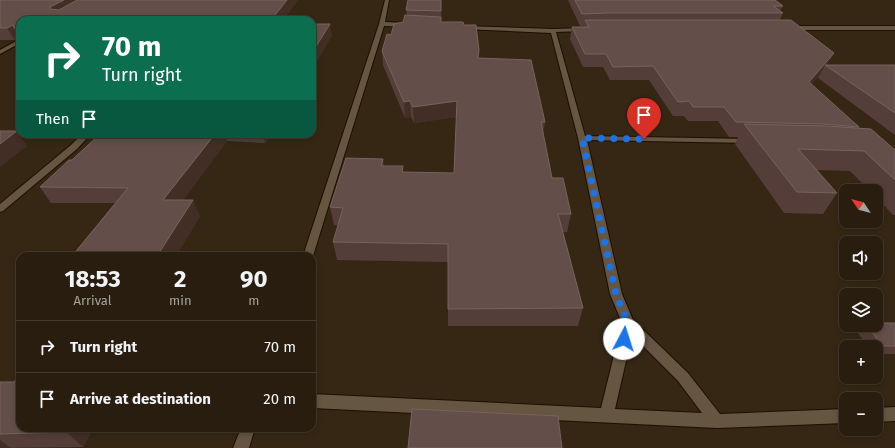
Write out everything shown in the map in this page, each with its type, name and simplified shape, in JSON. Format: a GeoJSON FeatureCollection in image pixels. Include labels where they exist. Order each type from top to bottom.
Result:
{"type":"FeatureCollection","features":[{"type":"Feature","properties":{"kind":"street"},"geometry":{"type":"LineString","coordinates":[[309,252],[382,24],[387,0]]}},
{"type":"Feature","properties":{"kind":"street"},"geometry":{"type":"LineString","coordinates":[[382,24],[413,25]]}},
{"type":"Feature","properties":{"kind":"street"},"geometry":{"type":"LineString","coordinates":[[460,27],[554,31],[590,29]]}},
{"type":"Feature","properties":{"kind":"street"},"geometry":{"type":"LineString","coordinates":[[779,28],[895,28]]}},
{"type":"Feature","properties":{"kind":"street"},"geometry":{"type":"LineString","coordinates":[[554,31],[582,138],[616,294],[628,323],[683,377],[717,421]]}},
{"type":"Feature","properties":{"kind":"street"},"geometry":{"type":"LineString","coordinates":[[0,52],[16,44]]}},
{"type":"Feature","properties":{"kind":"street"},"geometry":{"type":"LineString","coordinates":[[0,209],[74,148],[83,138]]}},
{"type":"Feature","properties":{"kind":"street"},"geometry":{"type":"LineString","coordinates":[[582,138],[758,141]]}},
{"type":"Feature","properties":{"kind":"street"},"geometry":{"type":"LineString","coordinates":[[606,415],[628,323]]}},
{"type":"Feature","properties":{"kind":"street"},"geometry":{"type":"LineString","coordinates":[[316,401],[717,421],[839,416]]}},
{"type":"Feature","properties":{"kind":"street"},"geometry":{"type":"LineString","coordinates":[[883,415],[895,414]]}},
{"type":"Feature","properties":{"kind":"street"},"geometry":{"type":"LineString","coordinates":[[241,448],[247,432]]}},
{"type":"Feature","properties":{"kind":"building"},"geometry":{"type":"Polygon","coordinates":[[[0,0],[64,0],[50,7],[50,9],[59,10],[77,0],[287,0],[274,16],[16,16],[16,28],[14,28],[13,25],[7,28],[0,28],[0,0]]]}},
{"type":"Feature","properties":{"kind":"building"},"geometry":{"type":"Polygon","coordinates":[[[408,0],[441,0],[441,11],[406,10],[408,0]]]}},
{"type":"Feature","properties":{"kind":"building"},"geometry":{"type":"Polygon","coordinates":[[[575,0],[775,0],[783,6],[773,6],[783,13],[582,14],[575,0]]]}},
{"type":"Feature","properties":{"kind":"building"},"geometry":{"type":"Polygon","coordinates":[[[405,15],[441,17],[441,22],[463,22],[464,25],[476,25],[479,50],[478,58],[531,60],[545,122],[541,122],[552,178],[563,178],[571,214],[558,214],[583,308],[448,309],[448,244],[333,242],[343,208],[330,207],[346,158],[383,159],[381,166],[403,166],[402,172],[454,173],[457,101],[413,107],[410,101],[404,102],[382,51],[387,34],[391,35],[394,24],[403,22],[405,15]]]}},
{"type":"Feature","properties":{"kind":"building"},"geometry":{"type":"Polygon","coordinates":[[[585,20],[791,20],[834,53],[809,82],[859,127],[823,124],[736,122],[724,107],[693,107],[689,101],[678,102],[653,66],[613,67],[606,54],[585,54],[572,27],[589,27],[585,20]]]}},
{"type":"Feature","properties":{"kind":"building"},"geometry":{"type":"Polygon","coordinates":[[[316,24],[330,24],[316,47],[316,24]]]}},
{"type":"Feature","properties":{"kind":"building"},"geometry":{"type":"Polygon","coordinates":[[[825,65],[895,65],[895,113],[825,65]]]}},
{"type":"Feature","properties":{"kind":"building"},"geometry":{"type":"Polygon","coordinates":[[[744,124],[826,126],[871,129],[895,150],[895,180],[864,151],[798,149],[837,193],[797,192],[744,124]]]}},
{"type":"Feature","properties":{"kind":"building"},"geometry":{"type":"Polygon","coordinates":[[[0,131],[16,131],[16,132],[0,144],[0,131]]]}},
{"type":"Feature","properties":{"kind":"building"},"geometry":{"type":"Polygon","coordinates":[[[96,138],[212,138],[163,200],[193,200],[160,252],[75,252],[128,188],[40,187],[69,160],[72,160],[96,138]]]}},
{"type":"Feature","properties":{"kind":"building"},"geometry":{"type":"Polygon","coordinates":[[[883,323],[895,323],[895,346],[883,346],[883,340],[878,340],[872,332],[883,332],[883,323]]]}},
{"type":"Feature","properties":{"kind":"building"},"geometry":{"type":"Polygon","coordinates":[[[16,379],[16,432],[66,432],[0,434],[0,382],[14,382],[16,379]]]}},
{"type":"Feature","properties":{"kind":"building"},"geometry":{"type":"Polygon","coordinates":[[[412,409],[558,416],[562,448],[408,448],[412,409]]]}},
{"type":"Feature","properties":{"kind":"route"},"geometry":{"type":"LineString","coordinates":[[624,339],[628,323],[616,294],[582,138],[644,139]]}}]}
